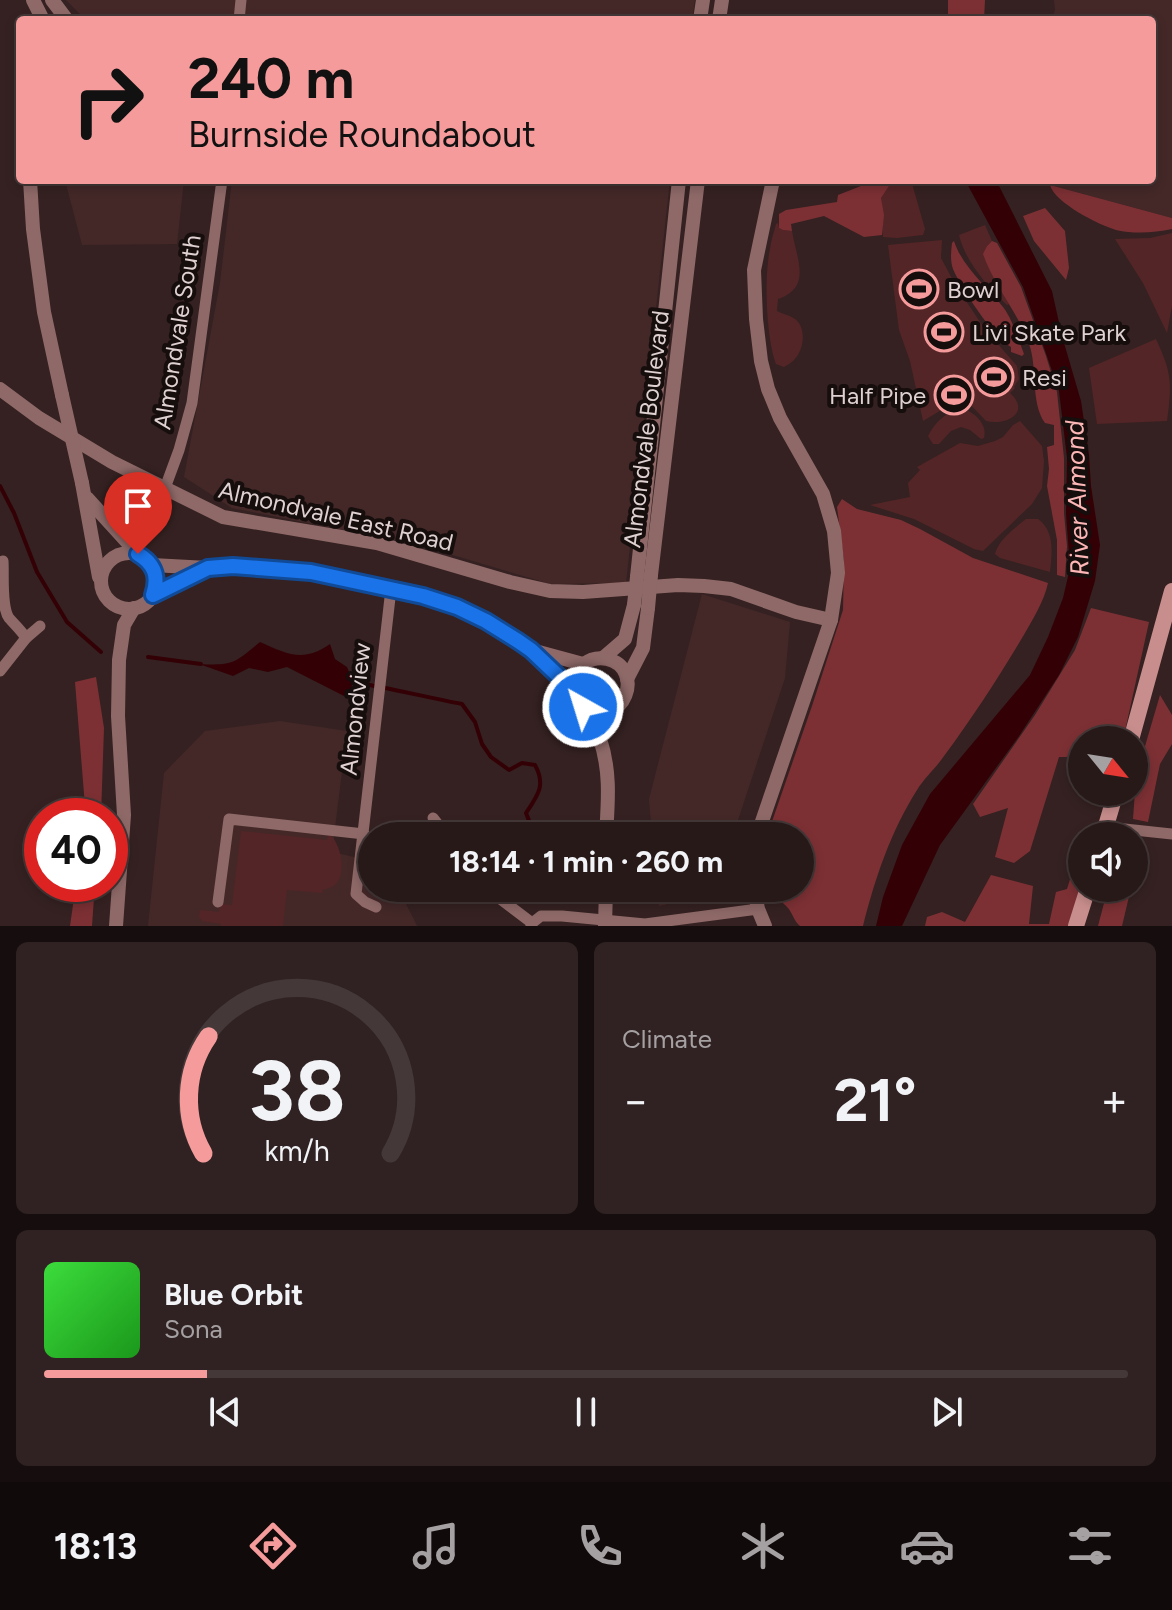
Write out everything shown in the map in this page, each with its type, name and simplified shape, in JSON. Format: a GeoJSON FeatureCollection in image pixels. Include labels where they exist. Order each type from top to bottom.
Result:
{"type":"FeatureCollection","features":[{"type":"Feature","properties":{"kind":"main road"},"geometry":{"type":"LineString","coordinates":[[1135,726],[1172,591]]}},
{"type":"Feature","properties":{"kind":"main road"},"geometry":{"type":"LineString","coordinates":[[1076,926],[1084,902]]}},
{"type":"Feature","properties":{"kind":"street"},"geometry":{"type":"LineString","coordinates":[[30,184],[44,312],[87,498],[104,594],[116,606],[134,608],[153,595],[208,568]]}},
{"type":"Feature","properties":{"kind":"street","name":"Almondvale South"},"geometry":{"type":"LineString","coordinates":[[165,488],[192,403],[221,184]]}},
{"type":"Feature","properties":{"kind":"street","name":"Almondvale Boulevard"},"geometry":{"type":"LineString","coordinates":[[627,679],[643,648],[641,607],[678,184]]}},
{"type":"Feature","properties":{"kind":"street","name":"Almondvale Boulevard"},"geometry":{"type":"LineString","coordinates":[[656,461],[697,184]]}},
{"type":"Feature","properties":{"kind":"street"},"geometry":{"type":"LineString","coordinates":[[762,822],[831,620],[838,573],[834,531],[823,494],[780,418],[761,361],[754,270],[772,184]]}},
{"type":"Feature","properties":{"kind":"street","name":"Almondvale East Road"},"geometry":{"type":"LineString","coordinates":[[0,389],[39,418],[112,462],[223,517],[377,543],[550,591],[704,586],[731,589],[796,612],[831,620]]}},
{"type":"Feature","properties":{"kind":"street"},"geometry":{"type":"LineString","coordinates":[[87,498],[152,565],[156,575],[153,595]]}},
{"type":"Feature","properties":{"kind":"street"},"geometry":{"type":"LineString","coordinates":[[100,581],[104,567],[116,555],[128,552],[138,554]]}},
{"type":"Feature","properties":{"kind":"street"},"geometry":{"type":"LineString","coordinates":[[3,561],[8,616],[26,638]]}},
{"type":"Feature","properties":{"kind":"street"},"geometry":{"type":"LineString","coordinates":[[152,565],[208,568],[256,566],[311,572],[423,596],[486,621],[531,650],[573,690],[599,735],[608,768],[606,822]]}},
{"type":"Feature","properties":{"kind":"street","name":"Almondview"},"geometry":{"type":"LineString","coordinates":[[365,822],[391,589]]}},
{"type":"Feature","properties":{"kind":"street","name":"Almondvale Boulevard"},"geometry":{"type":"LineString","coordinates":[[603,658],[625,639],[641,607]]}},
{"type":"Feature","properties":{"kind":"street"},"geometry":{"type":"LineString","coordinates":[[116,926],[124,815],[118,716],[119,660],[124,625],[134,608]]}},
{"type":"Feature","properties":{"kind":"street"},"geometry":{"type":"LineString","coordinates":[[0,671],[26,638],[40,626]]}},
{"type":"Feature","properties":{"kind":"street"},"geometry":{"type":"LineString","coordinates":[[531,650],[583,664]]}},
{"type":"Feature","properties":{"kind":"street"},"geometry":{"type":"LineString","coordinates":[[573,690],[575,675],[583,664],[591,660],[603,658],[621,667],[628,688],[615,709],[599,713],[583,707]]}},
{"type":"Feature","properties":{"kind":"street"},"geometry":{"type":"LineString","coordinates":[[433,818],[436,822]]}},
{"type":"Feature","properties":{"kind":"street"},"geometry":{"type":"LineString","coordinates":[[218,902],[229,819],[358,833]]}},
{"type":"Feature","properties":{"kind":"street"},"geometry":{"type":"LineString","coordinates":[[1148,833],[1172,834]]}},
{"type":"Feature","properties":{"kind":"street","name":"Almondview"},"geometry":{"type":"LineString","coordinates":[[365,902],[376,907]]}},
{"type":"Feature","properties":{"kind":"street"},"geometry":{"type":"LineString","coordinates":[[504,902],[531,924],[541,916],[645,924],[758,909]]}},
{"type":"Feature","properties":{"kind":"street"},"geometry":{"type":"LineString","coordinates":[[605,926],[606,902]]}},
{"type":"Feature","properties":{"kind":"street"},"geometry":{"type":"LineString","coordinates":[[757,902],[765,926]]}},
{"type":"Feature","properties":{"kind":"shaded area"},"geometry":{"type":"Polygon","coordinates":[[[66,0],[695,0],[693,16],[82,16],[66,0]]]}},
{"type":"Feature","properties":{"kind":"shaded area"},"geometry":{"type":"Polygon","coordinates":[[[948,0],[985,0],[984,16],[948,16],[948,0]]]}},
{"type":"Feature","properties":{"kind":"shaded area"},"geometry":{"type":"Polygon","coordinates":[[[1054,0],[1172,0],[1172,218],[1049,184],[1156,184],[1156,16],[1053,16],[1054,0]]]}},
{"type":"Feature","properties":{"kind":"shaded area"},"geometry":{"type":"Polygon","coordinates":[[[66,184],[184,184],[177,244],[82,245],[66,184]]]}},
{"type":"Feature","properties":{"kind":"shaded area"},"geometry":{"type":"Polygon","coordinates":[[[232,184],[670,184],[626,583],[550,584],[419,545],[232,508],[184,477],[220,283],[232,184]]]}},
{"type":"Feature","properties":{"kind":"shaded area"},"geometry":{"type":"Polygon","coordinates":[[[866,184],[890,184],[881,198],[884,215],[882,235],[864,237],[824,216],[791,224],[792,231],[779,228],[779,214],[786,210],[837,202],[838,195],[866,184]]]}},
{"type":"Feature","properties":{"kind":"shaded area"},"geometry":{"type":"Polygon","coordinates":[[[890,184],[912,184],[925,229],[923,235],[883,237],[881,198],[890,184]]]}},
{"type":"Feature","properties":{"kind":"shaded area"},"geometry":{"type":"Polygon","coordinates":[[[1050,185],[1172,218],[1172,229],[1137,232],[1108,227],[1069,206],[1050,185]]]}},
{"type":"Feature","properties":{"kind":"shaded area"},"geometry":{"type":"Polygon","coordinates":[[[1045,208],[1065,231],[1069,268],[1066,280],[1034,241],[1023,216],[1045,208]]]}},
{"type":"Feature","properties":{"kind":"shaded area"},"geometry":{"type":"Polygon","coordinates":[[[778,223],[779,228],[792,231],[800,271],[796,287],[778,299],[777,311],[795,319],[803,333],[797,356],[784,367],[776,364],[767,307],[768,261],[778,223]]]}},
{"type":"Feature","properties":{"kind":"shaded area"},"geometry":{"type":"Polygon","coordinates":[[[985,225],[992,241],[984,254],[1007,305],[972,264],[959,235],[985,225]]]}},
{"type":"Feature","properties":{"kind":"shaded area"},"geometry":{"type":"Polygon","coordinates":[[[1172,233],[1172,306],[1167,333],[1143,283],[1115,239],[1150,238],[1172,233]]]}},
{"type":"Feature","properties":{"kind":"shaded area","name":"Livi Skate Park"},"geometry":{"type":"Polygon","coordinates":[[[942,240],[941,258],[956,286],[984,328],[1017,366],[1019,379],[1010,393],[1018,407],[1008,420],[986,421],[968,402],[943,409],[923,421],[910,361],[899,330],[888,245],[942,240]]]}},
{"type":"Feature","properties":{"kind":"shaded area"},"geometry":{"type":"Polygon","coordinates":[[[954,241],[969,268],[1007,312],[1024,354],[1022,356],[1011,352],[1011,347],[987,323],[963,288],[952,266],[954,241]]]}},
{"type":"Feature","properties":{"kind":"shaded area"},"geometry":{"type":"Polygon","coordinates":[[[992,241],[997,243],[1021,287],[1057,392],[1064,458],[1065,577],[1057,575],[1057,540],[1047,486],[1047,447],[1054,445],[1054,425],[1045,423],[1040,415],[1029,344],[983,254],[992,241]]]}},
{"type":"Feature","properties":{"kind":"shaded area"},"geometry":{"type":"Polygon","coordinates":[[[1156,339],[1169,379],[1167,421],[1097,424],[1089,368],[1156,339]]]}},
{"type":"Feature","properties":{"kind":"shaded area"},"geometry":{"type":"Polygon","coordinates":[[[962,408],[979,419],[984,428],[984,438],[961,427],[951,431],[939,444],[933,444],[928,436],[934,426],[946,415],[962,408]]]}},
{"type":"Feature","properties":{"kind":"shaded area"},"geometry":{"type":"Polygon","coordinates":[[[1020,421],[1042,446],[1042,488],[1032,504],[983,551],[914,519],[870,505],[910,497],[908,483],[920,470],[917,467],[960,443],[978,446],[995,441],[1020,421]]]}},
{"type":"Feature","properties":{"kind":"shaded area"},"geometry":{"type":"Polygon","coordinates":[[[842,499],[857,509],[901,520],[973,558],[1048,583],[1035,615],[996,680],[955,741],[920,785],[899,822],[885,855],[863,926],[800,926],[782,902],[814,902],[814,822],[772,822],[843,610],[844,561],[837,507],[842,499]]]}},
{"type":"Feature","properties":{"kind":"shaded area"},"geometry":{"type":"Polygon","coordinates":[[[1026,519],[1038,519],[1050,536],[1050,572],[995,554],[1003,539],[1026,519]]]}},
{"type":"Feature","properties":{"kind":"shaded area"},"geometry":{"type":"Polygon","coordinates":[[[702,594],[790,622],[785,678],[737,822],[651,822],[649,799],[702,594]]]}},
{"type":"Feature","properties":{"kind":"shaded area"},"geometry":{"type":"Polygon","coordinates":[[[1091,608],[1149,622],[1126,726],[1068,726],[1068,757],[1059,757],[1030,851],[1014,863],[995,857],[1008,808],[980,817],[973,804],[1035,715],[1075,650],[1091,608]]]}},
{"type":"Feature","properties":{"kind":"shaded area"},"geometry":{"type":"Polygon","coordinates":[[[96,677],[104,728],[102,798],[84,798],[75,682],[96,677]]]}},
{"type":"Feature","properties":{"kind":"shaded area"},"geometry":{"type":"Polygon","coordinates":[[[1160,695],[1172,715],[1172,744],[1160,764],[1148,822],[1133,819],[1134,806],[1148,806],[1148,736],[1160,695]]]}},
{"type":"Feature","properties":{"kind":"shaded area"},"geometry":{"type":"Polygon","coordinates":[[[280,721],[347,731],[332,852],[358,858],[358,902],[405,902],[417,926],[148,926],[164,773],[205,731],[280,721]]]}},
{"type":"Feature","properties":{"kind":"shaded area"},"geometry":{"type":"Polygon","coordinates":[[[241,831],[327,840],[329,833],[341,857],[341,875],[332,887],[323,889],[322,893],[287,890],[283,926],[221,926],[202,921],[200,910],[219,912],[220,904],[232,905],[241,831]]]}},
{"type":"Feature","properties":{"kind":"shaded area"},"geometry":{"type":"Polygon","coordinates":[[[991,875],[1033,886],[1029,924],[1049,924],[1056,892],[1067,889],[1068,886],[1068,902],[1078,902],[1071,926],[925,926],[927,917],[942,912],[965,922],[991,875]]]}},
{"type":"Feature","properties":{"kind":"shaded area"},"geometry":{"type":"Polygon","coordinates":[[[73,902],[94,902],[92,926],[70,926],[73,902]]]}},
{"type":"Feature","properties":{"kind":"shaded area"},"geometry":{"type":"Polygon","coordinates":[[[1104,902],[1128,902],[1122,926],[1098,926],[1104,902]]]}},
{"type":"Feature","properties":{"kind":"water","name":"River Almond"},"geometry":{"type":"Polygon","coordinates":[[[967,184],[998,184],[1052,291],[1081,401],[1100,545],[1095,581],[1078,637],[1059,675],[940,845],[902,926],[876,926],[902,845],[930,794],[1030,675],[1063,598],[1070,568],[1066,514],[1067,458],[1059,391],[1023,287],[967,184]]]}},
{"type":"Feature","properties":{"kind":"water"},"geometry":{"type":"Polygon","coordinates":[[[260,642],[295,655],[311,653],[330,644],[335,659],[347,667],[353,682],[350,692],[344,696],[287,667],[268,672],[249,668],[233,676],[199,664],[233,662],[260,642]]]}},
{"type":"Feature","properties":{"kind":"waterway"},"geometry":{"type":"LineString","coordinates":[[0,486],[37,572],[67,622],[101,652]]}},
{"type":"Feature","properties":{"kind":"waterway"},"geometry":{"type":"LineString","coordinates":[[148,657],[201,664]]}},
{"type":"Feature","properties":{"kind":"waterway"},"geometry":{"type":"LineString","coordinates":[[348,680],[462,704],[475,722],[482,744],[491,757],[509,770],[522,763],[535,765],[540,784],[526,813],[530,822]]}},
{"type":"Feature","properties":{"kind":"place","name":"Bowl"},"geometry":{"type":"Point","coordinates":[919,289]}},
{"type":"Feature","properties":{"kind":"place","name":"Livi Skate Park"},"geometry":{"type":"Point","coordinates":[944,332]}},
{"type":"Feature","properties":{"kind":"place","name":"Resi"},"geometry":{"type":"Point","coordinates":[994,377]}},
{"type":"Feature","properties":{"kind":"place","name":"Half Pipe"},"geometry":{"type":"Point","coordinates":[954,395]}},
{"type":"Feature","properties":{"kind":"route"},"geometry":{"type":"LineString","coordinates":[[138,554],[152,565],[156,575],[153,595],[208,568],[256,566],[311,572],[423,596],[457,607],[486,621],[531,650],[573,690],[583,707]]}}]}
